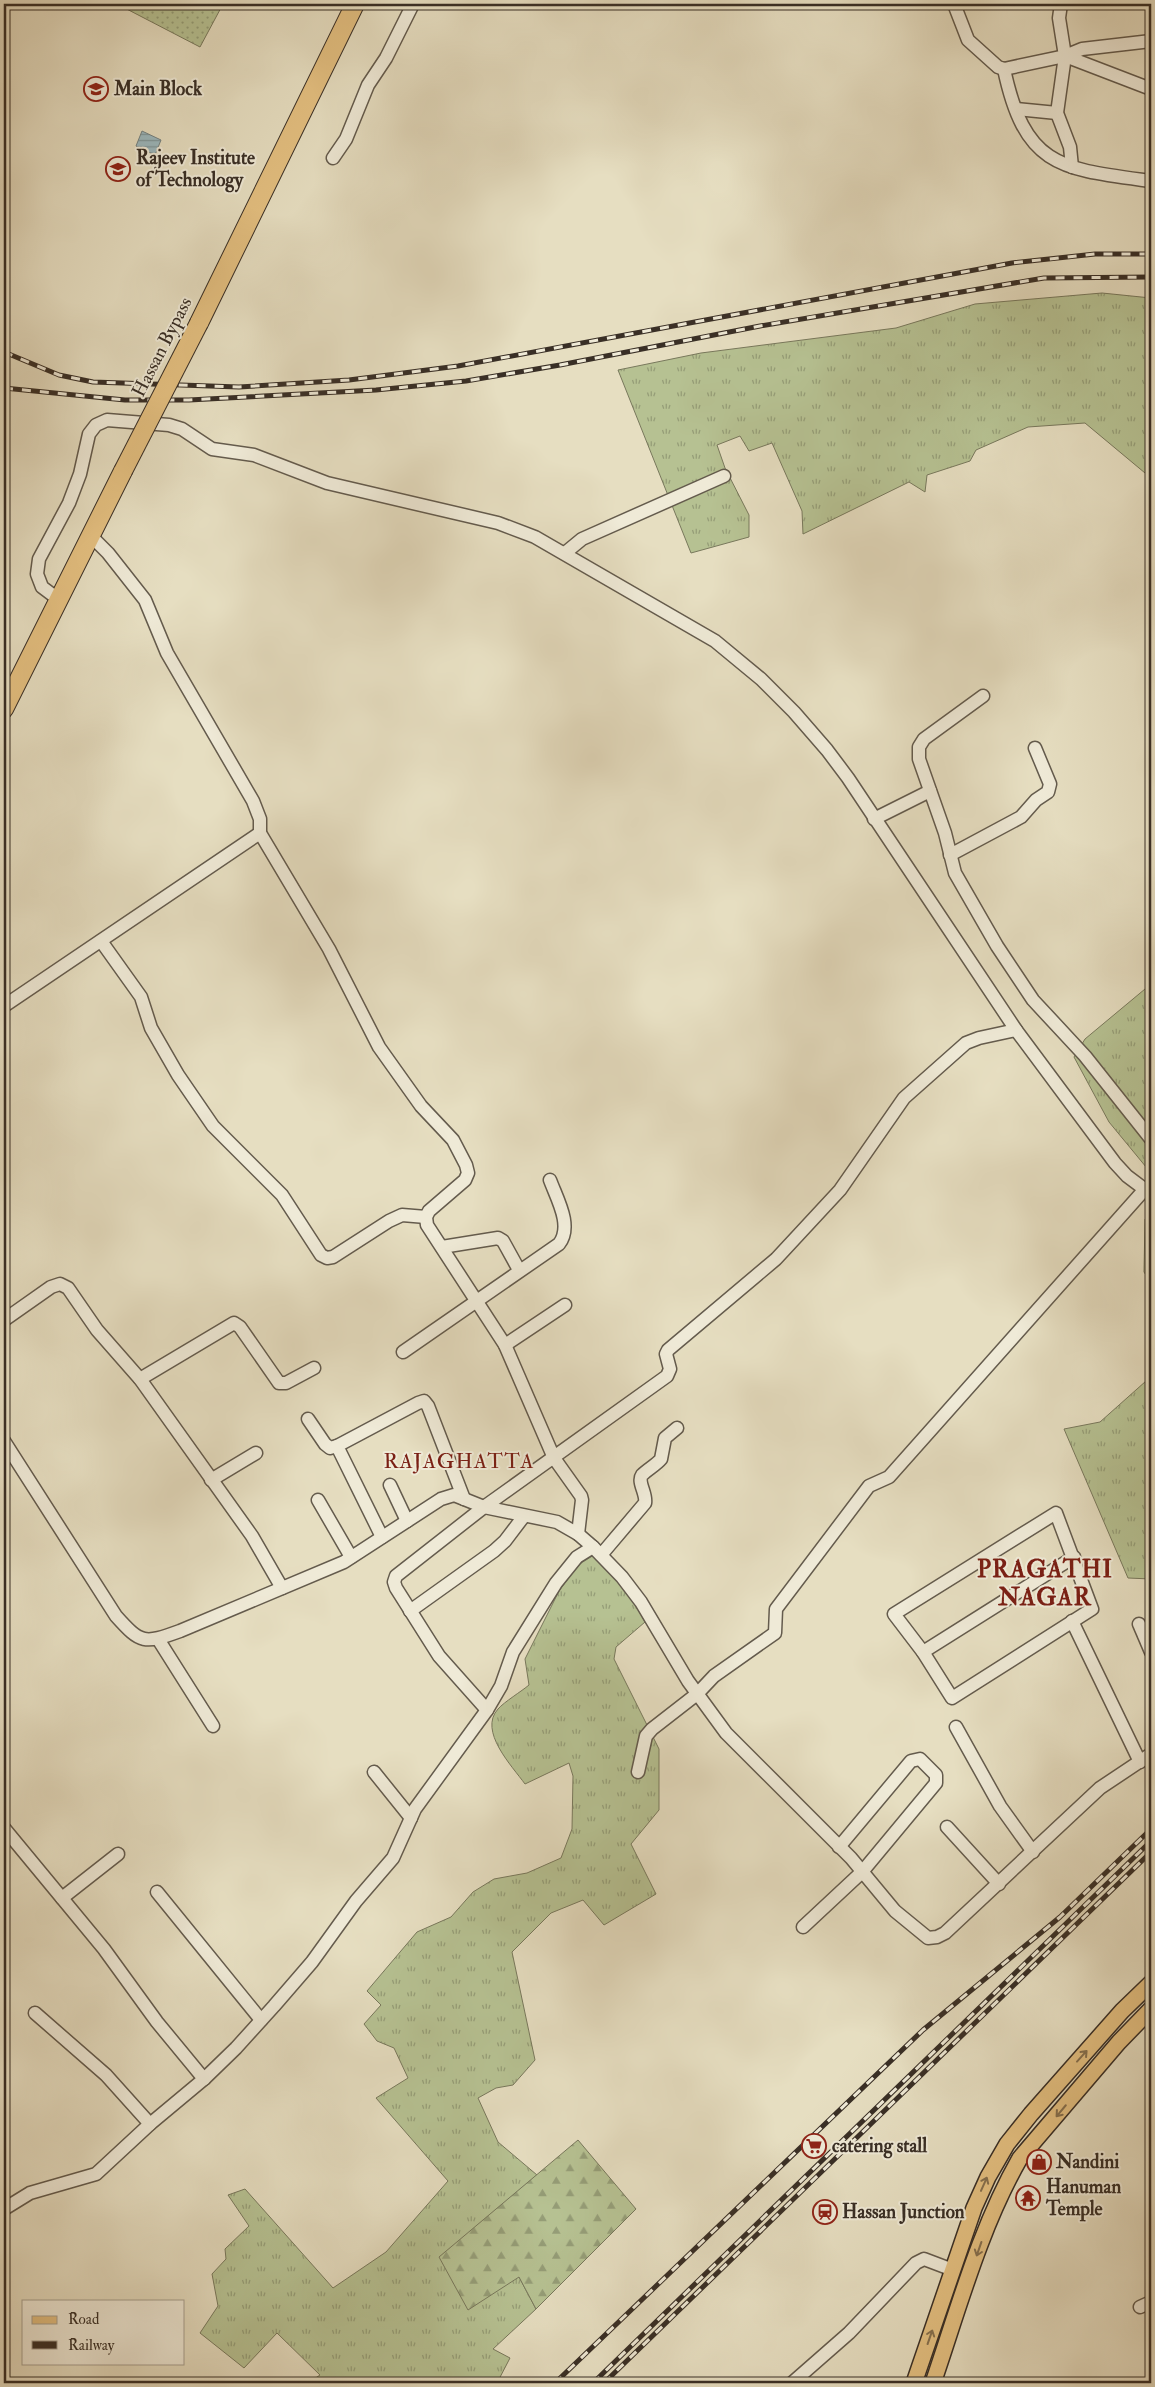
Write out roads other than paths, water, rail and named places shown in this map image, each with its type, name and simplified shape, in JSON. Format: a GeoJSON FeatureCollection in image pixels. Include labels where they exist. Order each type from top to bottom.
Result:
{"type":"FeatureCollection","features":[{"type":"Feature","properties":{"kind":"highway","name":"Hassan Bypass"},"geometry":{"type":"LineString","coordinates":[[4,709],[90,535],[199,324],[355,4]]}},
{"type":"Feature","properties":{"kind":"main road"},"geometry":{"type":"LineString","coordinates":[[914,2383],[974,2208],[988,2177],[1007,2144],[1107,2028],[1151,1983]]}},
{"type":"Feature","properties":{"kind":"main road"},"geometry":{"type":"LineString","coordinates":[[933,2383],[991,2216],[1020,2158],[1119,2042],[1151,2008]]}},
{"type":"Feature","properties":{"kind":"main road"},"geometry":{"type":"LineString","coordinates":[[1107,2028],[1119,2042]]}},
{"type":"Feature","properties":{"kind":"main road"},"geometry":{"type":"LineString","coordinates":[[974,2208],[991,2216]]}},
{"type":"Feature","properties":{"kind":"street"},"geometry":{"type":"LineString","coordinates":[[333,158],[346,139],[368,84],[386,58],[413,4]]}},
{"type":"Feature","properties":{"kind":"street"},"geometry":{"type":"LineString","coordinates":[[954,4],[968,40],[998,67],[1004,69],[1065,56],[1082,49],[1151,42]]}},
{"type":"Feature","properties":{"kind":"street"},"geometry":{"type":"LineString","coordinates":[[1061,4],[1059,18],[1065,56],[1057,113],[1070,147],[1072,167]]}},
{"type":"Feature","properties":{"kind":"street"},"geometry":{"type":"LineString","coordinates":[[1065,56],[1151,89]]}},
{"type":"Feature","properties":{"kind":"street"},"geometry":{"type":"LineString","coordinates":[[1004,69],[1009,92],[1028,137],[1042,153],[1057,163],[1072,167],[1105,175],[1151,181]]}},
{"type":"Feature","properties":{"kind":"street"},"geometry":{"type":"LineString","coordinates":[[1016,109],[1057,113]]}},
{"type":"Feature","properties":{"kind":"street"},"geometry":{"type":"LineString","coordinates":[[58,599],[42,586],[37,574],[38,560],[69,503],[80,474],[89,434],[96,425],[107,420],[169,425],[182,429],[212,449],[254,455],[326,483],[498,523],[534,537],[565,553],[715,641],[761,679],[827,750],[1016,1030],[1115,1163],[1127,1176],[1148,1192],[889,1477],[870,1486],[776,1609],[775,1633],[714,1676],[697,1694],[652,1729],[646,1736],[638,1772]]}},
{"type":"Feature","properties":{"kind":"street"},"geometry":{"type":"LineString","coordinates":[[565,553],[582,539],[724,476]]}},
{"type":"Feature","properties":{"kind":"street"},"geometry":{"type":"LineString","coordinates":[[90,535],[108,552],[145,600],[167,653],[253,801],[260,819],[260,833],[328,949],[379,1047],[420,1106],[454,1140],[468,1173],[465,1180],[429,1211],[426,1218],[427,1225],[505,1345],[554,1458],[582,1500],[578,1534]]}},
{"type":"Feature","properties":{"kind":"street"},"geometry":{"type":"LineString","coordinates":[[983,696],[924,739],[919,747],[919,759],[945,833],[955,873],[997,946],[1033,1000],[1085,1056],[1151,1139]]}},
{"type":"Feature","properties":{"kind":"street"},"geometry":{"type":"LineString","coordinates":[[950,856],[1021,817],[1036,800],[1048,792],[1050,784],[1035,748]]}},
{"type":"Feature","properties":{"kind":"street"},"geometry":{"type":"LineString","coordinates":[[874,819],[930,791]]}},
{"type":"Feature","properties":{"kind":"street"},"geometry":{"type":"LineString","coordinates":[[4,1006],[260,833]]}},
{"type":"Feature","properties":{"kind":"street"},"geometry":{"type":"LineString","coordinates":[[101,941],[141,997],[151,1028],[178,1075],[213,1126],[282,1194],[321,1255],[327,1258],[333,1257],[389,1221],[402,1216],[426,1218]]}},
{"type":"Feature","properties":{"kind":"street"},"geometry":{"type":"LineString","coordinates":[[487,1710],[448,1667],[396,1588],[394,1582],[396,1576],[484,1507],[667,1376],[670,1370],[666,1354],[668,1350],[776,1259],[840,1190],[904,1098],[966,1043],[979,1038],[1016,1030]]}},
{"type":"Feature","properties":{"kind":"street"},"geometry":{"type":"LineString","coordinates":[[403,1352],[559,1244],[565,1236],[566,1227],[550,1180]]}},
{"type":"Feature","properties":{"kind":"street"},"geometry":{"type":"LineString","coordinates":[[442,1247],[498,1238],[503,1241],[520,1270]]}},
{"type":"Feature","properties":{"kind":"street"},"geometry":{"type":"LineString","coordinates":[[4,1320],[51,1287],[60,1284],[68,1288],[97,1330],[140,1379],[252,1536],[282,1588]]}},
{"type":"Feature","properties":{"kind":"street"},"geometry":{"type":"LineString","coordinates":[[505,1345],[565,1305]]}},
{"type":"Feature","properties":{"kind":"street"},"geometry":{"type":"LineString","coordinates":[[140,1379],[227,1325],[234,1323],[240,1327],[278,1383],[286,1384],[314,1368]]}},
{"type":"Feature","properties":{"kind":"street"},"geometry":{"type":"LineString","coordinates":[[308,1419],[325,1444],[330,1448],[338,1446],[424,1402],[428,1406],[464,1499]]}},
{"type":"Feature","properties":{"kind":"street"},"geometry":{"type":"LineString","coordinates":[[4,2209],[30,2193],[96,2174],[150,2124],[204,2079],[261,2020],[312,1962],[356,1901],[393,1858],[402,1843],[415,1809],[487,1710],[501,1686],[513,1652],[556,1582],[578,1558],[597,1551],[645,1503],[646,1498],[640,1480],[642,1476],[662,1459],[665,1438],[677,1428]]}},
{"type":"Feature","properties":{"kind":"street"},"geometry":{"type":"LineString","coordinates":[[4,1441],[116,1616],[133,1635],[146,1640],[158,1639],[282,1588],[351,1557],[441,1499],[454,1495],[484,1507],[556,1522],[578,1534],[622,1577],[641,1602],[697,1694],[726,1734],[839,1846],[895,1911],[928,1938],[937,1937],[945,1933],[1100,1788],[1151,1754]]}},
{"type":"Feature","properties":{"kind":"street"},"geometry":{"type":"LineString","coordinates":[[338,1446],[382,1537]]}},
{"type":"Feature","properties":{"kind":"street"},"geometry":{"type":"LineString","coordinates":[[211,1480],[256,1453]]}},
{"type":"Feature","properties":{"kind":"street"},"geometry":{"type":"LineString","coordinates":[[390,1485],[407,1521]]}},
{"type":"Feature","properties":{"kind":"street"},"geometry":{"type":"LineString","coordinates":[[318,1500],[351,1557]]}},
{"type":"Feature","properties":{"kind":"street"},"geometry":{"type":"LineString","coordinates":[[1056,1513],[1092,1609],[1072,1621],[952,1698],[923,1652],[894,1614],[1056,1513]]}},
{"type":"Feature","properties":{"kind":"street"},"geometry":{"type":"LineString","coordinates":[[410,1611],[494,1551],[505,1541],[524,1516]]}},
{"type":"Feature","properties":{"kind":"street"},"geometry":{"type":"LineString","coordinates":[[923,1652],[1074,1557]]}},
{"type":"Feature","properties":{"kind":"street"},"geometry":{"type":"LineString","coordinates":[[1072,1621],[1140,1762]]}},
{"type":"Feature","properties":{"kind":"street"},"geometry":{"type":"LineString","coordinates":[[1139,1624],[1151,1652]]}},
{"type":"Feature","properties":{"kind":"street"},"geometry":{"type":"LineString","coordinates":[[158,1639],[213,1726]]}},
{"type":"Feature","properties":{"kind":"street"},"geometry":{"type":"LineString","coordinates":[[956,1727],[1000,1806],[1033,1852]]}},
{"type":"Feature","properties":{"kind":"street"},"geometry":{"type":"LineString","coordinates":[[804,1926],[862,1872],[936,1783],[936,1775],[920,1759],[910,1761],[839,1846]]}},
{"type":"Feature","properties":{"kind":"street"},"geometry":{"type":"LineString","coordinates":[[374,1772],[411,1818]]}},
{"type":"Feature","properties":{"kind":"street"},"geometry":{"type":"LineString","coordinates":[[947,1827],[999,1884]]}},
{"type":"Feature","properties":{"kind":"street"},"geometry":{"type":"LineString","coordinates":[[4,1828],[104,1949],[157,2022],[204,2079]]}},
{"type":"Feature","properties":{"kind":"street"},"geometry":{"type":"LineString","coordinates":[[62,1898],[118,1854]]}},
{"type":"Feature","properties":{"kind":"street"},"geometry":{"type":"LineString","coordinates":[[157,1892],[261,2020]]}},
{"type":"Feature","properties":{"kind":"street"},"geometry":{"type":"LineString","coordinates":[[35,2014],[106,2075],[150,2124]]}},
{"type":"Feature","properties":{"kind":"street"},"geometry":{"type":"LineString","coordinates":[[792,2383],[849,2333],[916,2263],[924,2259],[953,2270]]}},
{"type":"Feature","properties":{"kind":"water"},"geometry":{"type":"Polygon","coordinates":[[[142,131],[161,140],[155,155],[136,146],[142,131]]]}},
{"type":"Feature","properties":{"kind":"railway"},"geometry":{"type":"LineString","coordinates":[[4,352],[59,375],[93,382],[239,387],[349,380],[458,366],[1012,263],[1095,254],[1151,254]]}},
{"type":"Feature","properties":{"kind":"railway"},"geometry":{"type":"LineString","coordinates":[[4,388],[125,400],[189,400],[376,390],[466,381],[560,365],[760,326],[1044,278],[1151,277]]}},
{"type":"Feature","properties":{"kind":"railway"},"geometry":{"type":"LineString","coordinates":[[555,2383],[923,2030],[1060,1917],[1151,1829]]}},
{"type":"Feature","properties":{"kind":"railway"},"geometry":{"type":"LineString","coordinates":[[593,2383],[1151,1841]]}},
{"type":"Feature","properties":{"kind":"railway"},"geometry":{"type":"LineString","coordinates":[[604,2383],[1151,1852]]}},
{"type":"Feature","properties":{"kind":"place","name":"Main Block"},"geometry":{"type":"Point","coordinates":[96,89]}},
{"type":"Feature","properties":{"kind":"place","name":"Rajeev Institute of Technology"},"geometry":{"type":"Point","coordinates":[118,169]}},
{"type":"Feature","properties":{"kind":"place","name":"catering stall"},"geometry":{"type":"Point","coordinates":[814,2146]}},
{"type":"Feature","properties":{"kind":"place","name":"Nandini"},"geometry":{"type":"Point","coordinates":[1039,2162]}},
{"type":"Feature","properties":{"kind":"place","name":"Hanuman Temple"},"geometry":{"type":"Point","coordinates":[1028,2198]}},
{"type":"Feature","properties":{"kind":"place","name":"Hassan Junction"},"geometry":{"type":"Point","coordinates":[825,2212]}},
{"type":"Feature","properties":{"kind":"district","name":"RAJAGHATTA"},"geometry":{"type":"Point","coordinates":[459,1461]}},
{"type":"Feature","properties":{"kind":"district","name":"PRAGATHI NAGAR"},"geometry":{"type":"Point","coordinates":[1045,1583]}}]}
